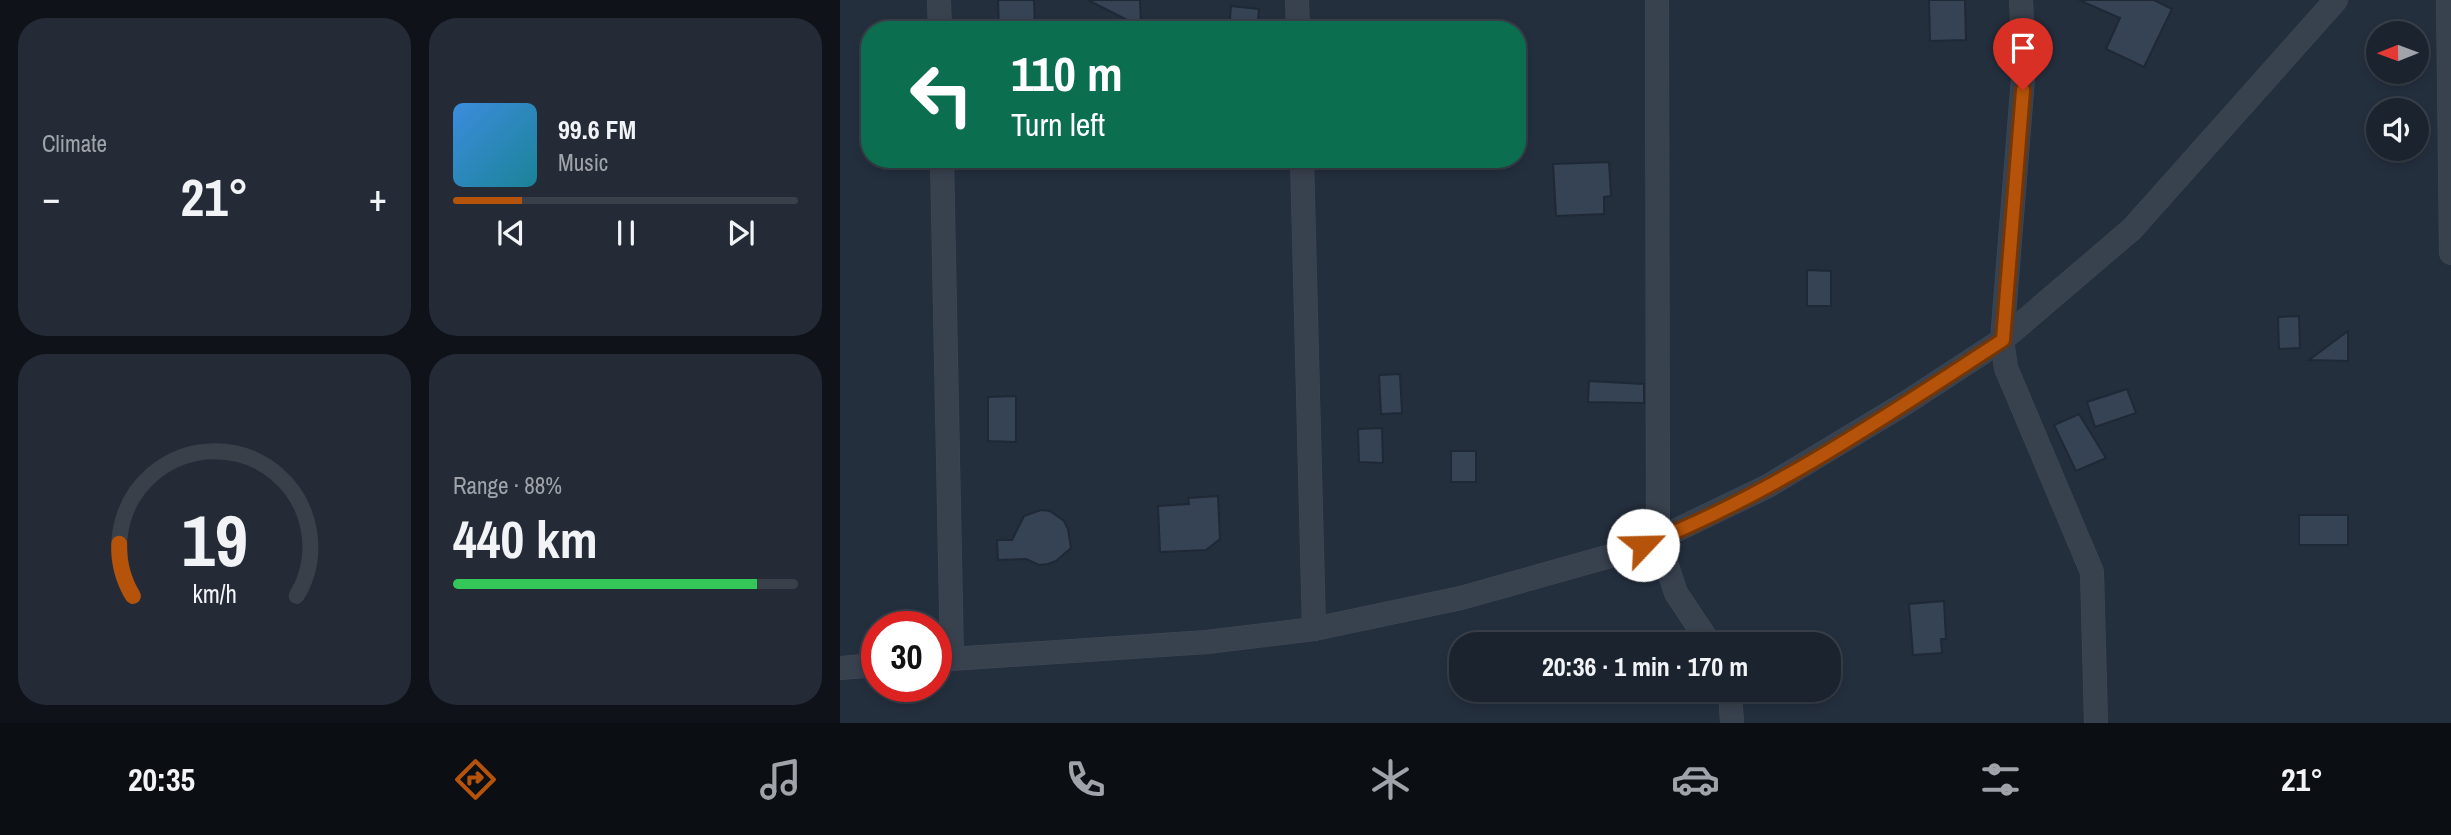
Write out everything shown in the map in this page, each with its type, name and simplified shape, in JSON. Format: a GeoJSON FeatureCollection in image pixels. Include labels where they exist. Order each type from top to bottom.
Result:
{"type":"FeatureCollection","features":[{"type":"Feature","properties":{"kind":"street"},"geometry":{"type":"LineString","coordinates":[[939,0],[940,21]]}},
{"type":"Feature","properties":{"kind":"street"},"geometry":{"type":"LineString","coordinates":[[1297,0],[1298,21]]}},
{"type":"Feature","properties":{"kind":"street"},"geometry":{"type":"LineString","coordinates":[[1657,0],[1658,539],[1676,593],[1701,632]]}},
{"type":"Feature","properties":{"kind":"street"},"geometry":{"type":"LineString","coordinates":[[2021,0],[2024,66],[2003,340],[2006,368],[2092,572],[2096,723]]}},
{"type":"Feature","properties":{"kind":"street"},"geometry":{"type":"LineString","coordinates":[[952,659],[1207,642],[1314,629],[1461,598],[1628,551],[1658,539],[1768,486],[1905,404],[2003,340],[2132,229],[2336,0]]}},
{"type":"Feature","properties":{"kind":"street"},"geometry":{"type":"LineString","coordinates":[[2448,0],[2451,253]]}},
{"type":"Feature","properties":{"kind":"street"},"geometry":{"type":"LineString","coordinates":[[942,168],[944,611]]}},
{"type":"Feature","properties":{"kind":"street"},"geometry":{"type":"LineString","coordinates":[[1302,168],[1314,629]]}},
{"type":"Feature","properties":{"kind":"street"},"geometry":{"type":"LineString","coordinates":[[840,668],[861,666]]}},
{"type":"Feature","properties":{"kind":"street"},"geometry":{"type":"LineString","coordinates":[[1731,702],[1732,723]]}},
{"type":"Feature","properties":{"kind":"building"},"geometry":{"type":"Polygon","coordinates":[[[998,0],[1034,0],[1035,21],[999,21],[998,0]]]}},
{"type":"Feature","properties":{"kind":"building"},"geometry":{"type":"Polygon","coordinates":[[[1088,0],[1140,0],[1141,21],[1129,21],[1088,0]]]}},
{"type":"Feature","properties":{"kind":"building"},"geometry":{"type":"Polygon","coordinates":[[[1929,0],[1965,0],[1966,40],[1930,41],[1929,0]]]}},
{"type":"Feature","properties":{"kind":"building"},"geometry":{"type":"Polygon","coordinates":[[[2079,0],[2154,0],[2172,9],[2144,67],[2106,49],[2120,18],[2079,0]]]}},
{"type":"Feature","properties":{"kind":"building"},"geometry":{"type":"Polygon","coordinates":[[[1231,6],[1259,9],[1258,21],[1230,21],[1231,6]]]}},
{"type":"Feature","properties":{"kind":"building"},"geometry":{"type":"Polygon","coordinates":[[[1609,162],[1611,196],[1604,197],[1604,214],[1556,216],[1553,164],[1609,162]]]}},
{"type":"Feature","properties":{"kind":"building"},"geometry":{"type":"Polygon","coordinates":[[[1807,270],[1831,271],[1831,306],[1807,306],[1807,270]]]}},
{"type":"Feature","properties":{"kind":"building"},"geometry":{"type":"Polygon","coordinates":[[[2299,316],[2300,348],[2279,349],[2278,317],[2299,316]]]}},
{"type":"Feature","properties":{"kind":"building"},"geometry":{"type":"Polygon","coordinates":[[[2348,331],[2348,361],[2309,360],[2348,331]]]}},
{"type":"Feature","properties":{"kind":"building"},"geometry":{"type":"Polygon","coordinates":[[[1400,374],[1402,413],[1381,414],[1379,375],[1400,374]]]}},
{"type":"Feature","properties":{"kind":"building"},"geometry":{"type":"Polygon","coordinates":[[[1589,381],[1644,384],[1644,403],[1588,402],[1589,381]]]}},
{"type":"Feature","properties":{"kind":"building"},"geometry":{"type":"Polygon","coordinates":[[[2127,389],[2136,413],[2095,427],[2087,402],[2127,389]]]}},
{"type":"Feature","properties":{"kind":"building"},"geometry":{"type":"Polygon","coordinates":[[[1016,396],[1016,442],[988,441],[988,397],[1016,396]]]}},
{"type":"Feature","properties":{"kind":"building"},"geometry":{"type":"Polygon","coordinates":[[[2079,414],[2106,458],[2076,471],[2054,425],[2079,414]]]}},
{"type":"Feature","properties":{"kind":"building"},"geometry":{"type":"Polygon","coordinates":[[[1382,428],[1383,463],[1359,462],[1358,429],[1382,428]]]}},
{"type":"Feature","properties":{"kind":"building"},"geometry":{"type":"Polygon","coordinates":[[[1451,451],[1476,451],[1476,482],[1451,482],[1451,451]]]}},
{"type":"Feature","properties":{"kind":"building"},"geometry":{"type":"Polygon","coordinates":[[[1218,496],[1220,539],[1206,550],[1160,552],[1158,506],[1189,504],[1188,498],[1218,496]]]}},
{"type":"Feature","properties":{"kind":"building"},"geometry":{"type":"Polygon","coordinates":[[[1041,510],[1050,511],[1064,521],[1071,548],[1056,561],[1048,564],[1039,565],[1026,559],[998,560],[997,540],[1012,540],[1024,516],[1041,510]]]}},
{"type":"Feature","properties":{"kind":"building"},"geometry":{"type":"Polygon","coordinates":[[[2299,515],[2348,515],[2348,545],[2299,545],[2299,515]]]}},
{"type":"Feature","properties":{"kind":"building"},"geometry":{"type":"Polygon","coordinates":[[[1944,601],[1946,639],[1941,639],[1942,653],[1913,655],[1909,604],[1944,601]]]}},
{"type":"Feature","properties":{"kind":"route"},"geometry":{"type":"LineString","coordinates":[[1643,545],[1768,486],[1905,404],[2003,340],[2023,90]]}}]}
